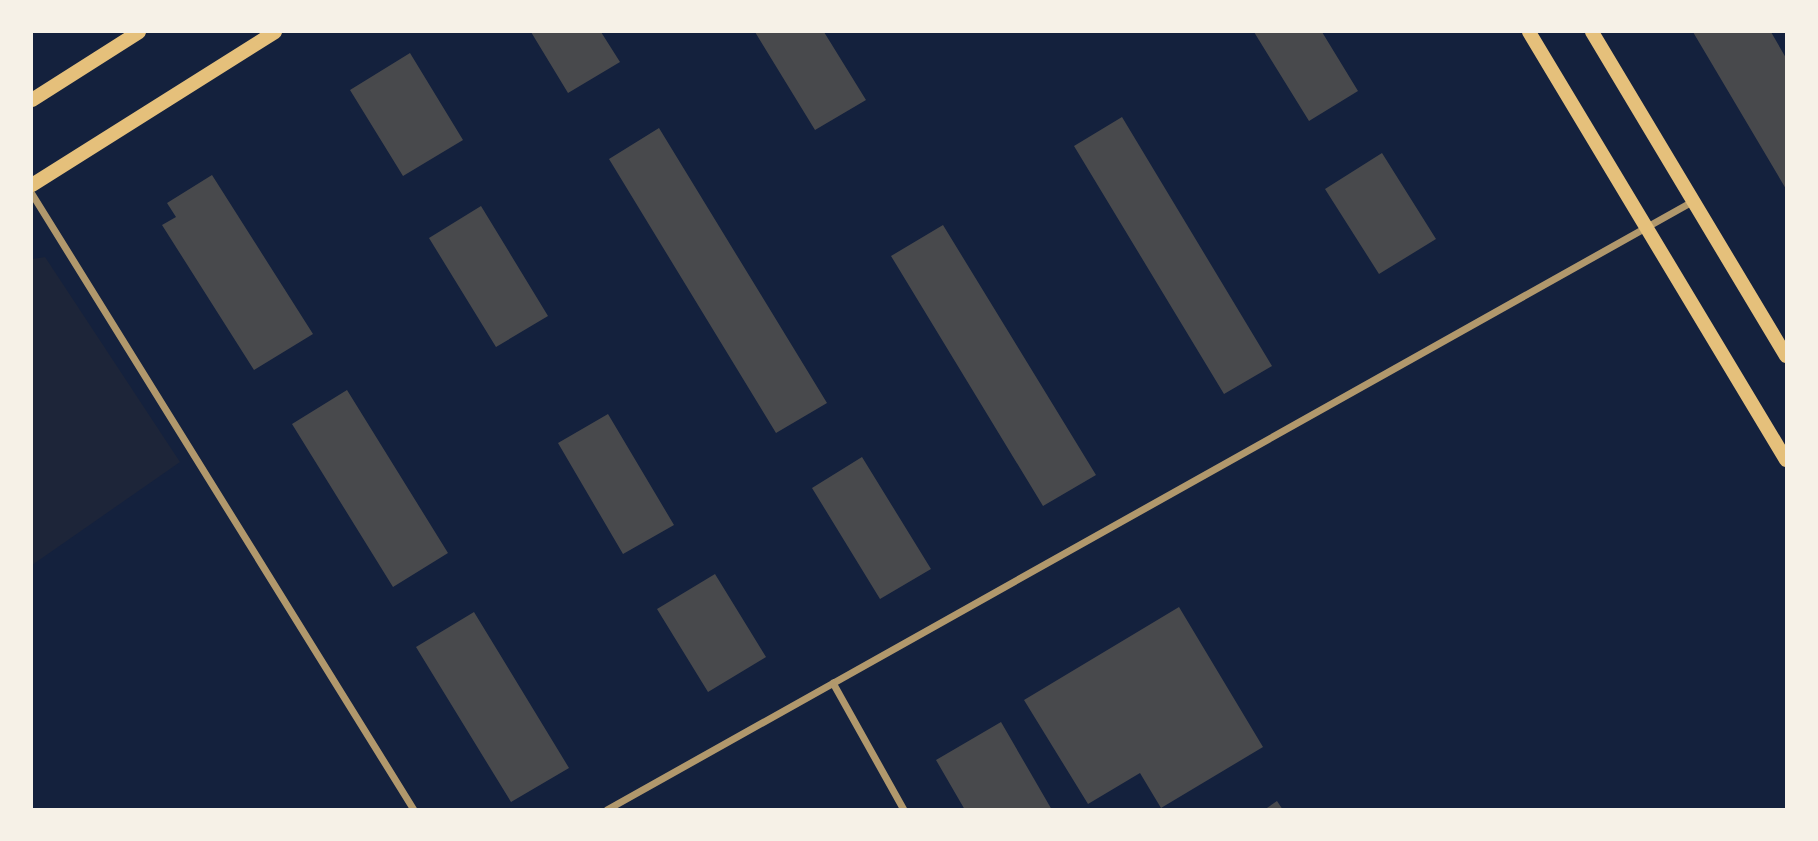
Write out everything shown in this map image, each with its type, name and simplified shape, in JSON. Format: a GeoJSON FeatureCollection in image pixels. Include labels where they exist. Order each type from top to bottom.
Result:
{"type":"FeatureCollection","features":[{"type":"Feature","properties":{"kind":"main road"},"geometry":{"type":"LineString","coordinates":[[32,100],[139,32]]}},
{"type":"Feature","properties":{"kind":"main road"},"geometry":{"type":"LineString","coordinates":[[32,185],[275,32]]}},
{"type":"Feature","properties":{"kind":"main road"},"geometry":{"type":"LineString","coordinates":[[1528,32],[1787,460]]}},
{"type":"Feature","properties":{"kind":"main road"},"geometry":{"type":"LineString","coordinates":[[1592,32],[1787,356]]}},
{"type":"Feature","properties":{"kind":"street"},"geometry":{"type":"LineString","coordinates":[[32,194],[414,810]]}},
{"type":"Feature","properties":{"kind":"street"},"geometry":{"type":"LineString","coordinates":[[607,810],[1694,201]]}},
{"type":"Feature","properties":{"kind":"street"},"geometry":{"type":"LineString","coordinates":[[833,683],[904,810]]}},
{"type":"Feature","properties":{"kind":"shaded area"},"geometry":{"type":"Polygon","coordinates":[[[45,257],[180,462],[32,565],[32,259],[45,257]]]}},
{"type":"Feature","properties":{"kind":"building"},"geometry":{"type":"Polygon","coordinates":[[[531,32],[601,32],[620,62],[568,93],[531,32]]]}},
{"type":"Feature","properties":{"kind":"building"},"geometry":{"type":"Polygon","coordinates":[[[755,32],[824,32],[866,100],[815,130],[755,32]]]}},
{"type":"Feature","properties":{"kind":"building"},"geometry":{"type":"Polygon","coordinates":[[[1254,32],[1322,32],[1358,91],[1309,121],[1254,32]]]}},
{"type":"Feature","properties":{"kind":"building"},"geometry":{"type":"Polygon","coordinates":[[[1693,32],[1771,32],[1786,58],[1786,189],[1693,32]]]}},
{"type":"Feature","properties":{"kind":"building"},"geometry":{"type":"Polygon","coordinates":[[[410,53],[463,140],[403,176],[350,90],[410,53]]]}},
{"type":"Feature","properties":{"kind":"building"},"geometry":{"type":"Polygon","coordinates":[[[1122,117],[1272,366],[1224,394],[1074,146],[1122,117]]]}},
{"type":"Feature","properties":{"kind":"building"},"geometry":{"type":"Polygon","coordinates":[[[659,128],[827,403],[776,433],[609,159],[659,128]]]}},
{"type":"Feature","properties":{"kind":"building"},"geometry":{"type":"Polygon","coordinates":[[[1382,153],[1436,239],[1379,274],[1325,189],[1382,153]]]}},
{"type":"Feature","properties":{"kind":"building"},"geometry":{"type":"Polygon","coordinates":[[[212,175],[313,334],[254,370],[162,225],[176,217],[167,203],[212,175]]]}},
{"type":"Feature","properties":{"kind":"building"},"geometry":{"type":"Polygon","coordinates":[[[481,206],[548,316],[496,347],[429,238],[481,206]]]}},
{"type":"Feature","properties":{"kind":"building"},"geometry":{"type":"Polygon","coordinates":[[[943,225],[1096,475],[1043,506],[891,256],[943,225]]]}},
{"type":"Feature","properties":{"kind":"building"},"geometry":{"type":"Polygon","coordinates":[[[347,390],[448,553],[393,587],[292,424],[347,390]]]}},
{"type":"Feature","properties":{"kind":"building"},"geometry":{"type":"Polygon","coordinates":[[[608,414],[674,525],[623,554],[558,443],[608,414]]]}},
{"type":"Feature","properties":{"kind":"building"},"geometry":{"type":"Polygon","coordinates":[[[862,457],[931,569],[880,599],[812,488],[862,457]]]}},
{"type":"Feature","properties":{"kind":"building"},"geometry":{"type":"Polygon","coordinates":[[[715,574],[766,657],[708,692],[657,609],[715,574]]]}},
{"type":"Feature","properties":{"kind":"building"},"geometry":{"type":"Polygon","coordinates":[[[1179,607],[1263,747],[1161,808],[1140,773],[1088,804],[1024,700],[1179,607]]]}},
{"type":"Feature","properties":{"kind":"building"},"geometry":{"type":"Polygon","coordinates":[[[474,612],[569,768],[511,802],[416,647],[474,612]]]}},
{"type":"Feature","properties":{"kind":"building"},"geometry":{"type":"Polygon","coordinates":[[[1001,722],[1052,810],[965,810],[936,760],[1001,722]]]}},
{"type":"Feature","properties":{"kind":"building"},"geometry":{"type":"Polygon","coordinates":[[[1277,801],[1283,810],[1264,810],[1277,801]]]}}]}
